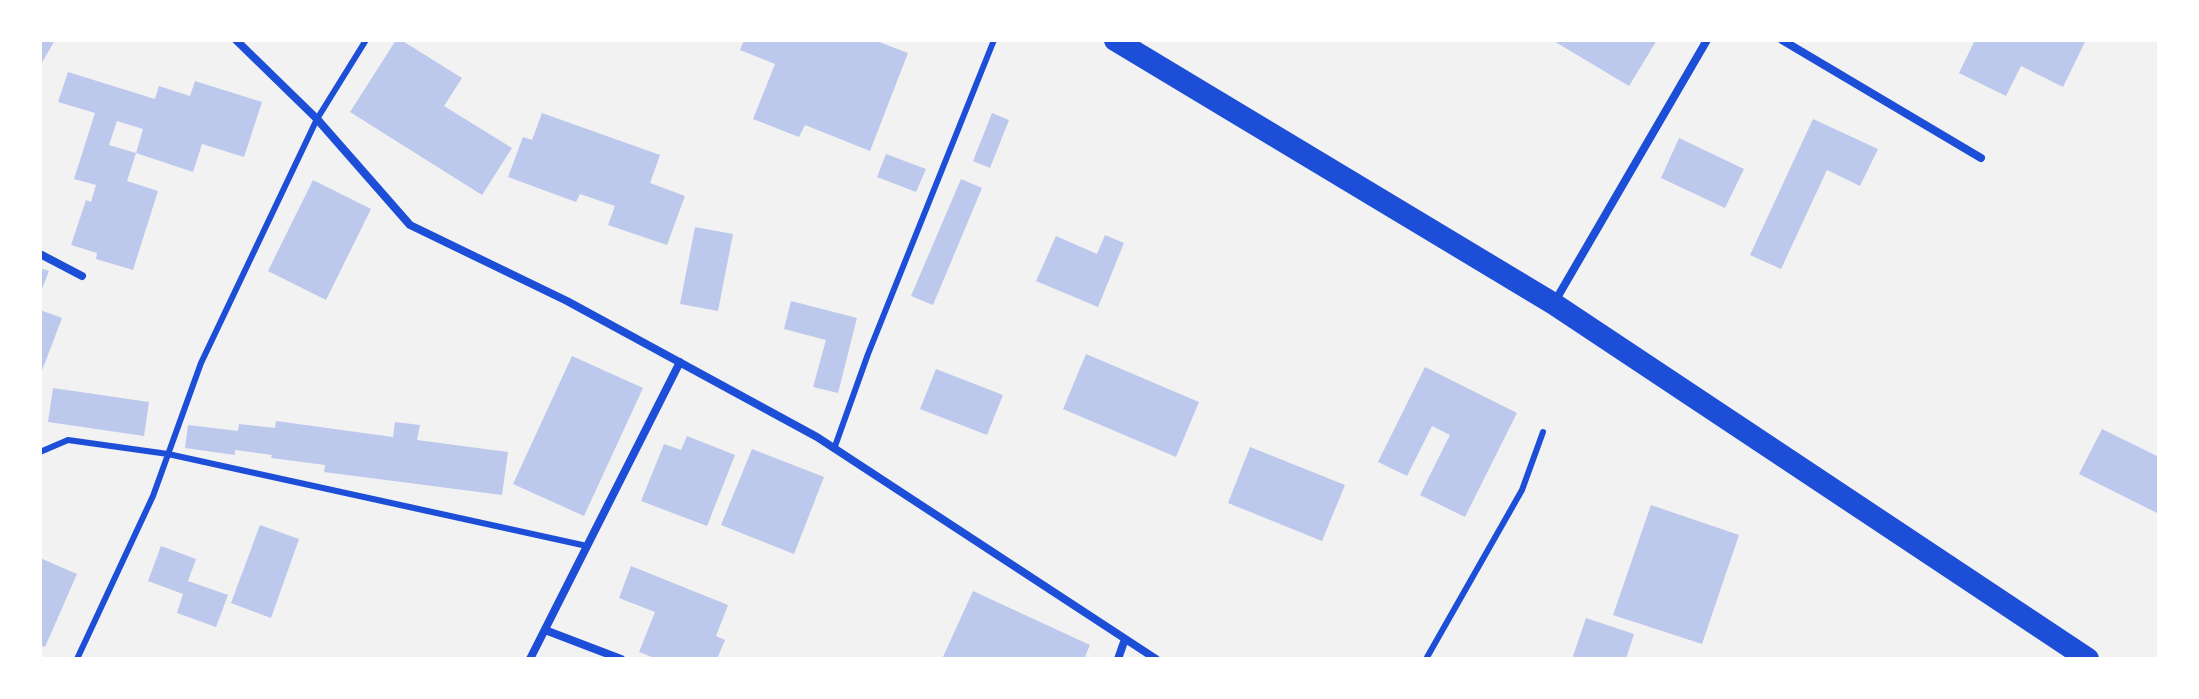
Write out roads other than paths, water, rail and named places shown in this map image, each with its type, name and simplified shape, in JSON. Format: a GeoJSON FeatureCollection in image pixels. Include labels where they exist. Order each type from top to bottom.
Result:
{"type":"FeatureCollection","features":[{"type":"Feature","properties":{"kind":"highway"},"geometry":{"type":"LineString","coordinates":[[1115,40],[1554,304],[2088,659]]}},
{"type":"Feature","properties":{"kind":"street"},"geometry":{"type":"LineString","coordinates":[[236,40],[317,119],[410,225],[567,301],[834,449],[1156,659]]}},
{"type":"Feature","properties":{"kind":"street"},"geometry":{"type":"LineString","coordinates":[[1554,304],[1707,40]]}},
{"type":"Feature","properties":{"kind":"street"},"geometry":{"type":"LineString","coordinates":[[1782,40],[1981,158]]}},
{"type":"Feature","properties":{"kind":"street"},"geometry":{"type":"LineString","coordinates":[[40,254],[82,276]]}},
{"type":"Feature","properties":{"kind":"street"},"geometry":{"type":"LineString","coordinates":[[530,659],[680,362]]}},
{"type":"Feature","properties":{"kind":"street"},"geometry":{"type":"LineString","coordinates":[[545,630],[621,659]]}},
{"type":"Feature","properties":{"kind":"street"},"geometry":{"type":"LineString","coordinates":[[1118,659],[1125,639]]}},
{"type":"Feature","properties":{"kind":"lane"},"geometry":{"type":"LineString","coordinates":[[77,659],[153,496],[201,363],[317,119],[366,40]]}},
{"type":"Feature","properties":{"kind":"lane"},"geometry":{"type":"LineString","coordinates":[[834,449],[868,354],[994,40]]}},
{"type":"Feature","properties":{"kind":"lane"},"geometry":{"type":"LineString","coordinates":[[1426,659],[1522,490],[1543,432]]}},
{"type":"Feature","properties":{"kind":"lane"},"geometry":{"type":"LineString","coordinates":[[40,452],[68,440],[168,454],[587,546]]}}]}
